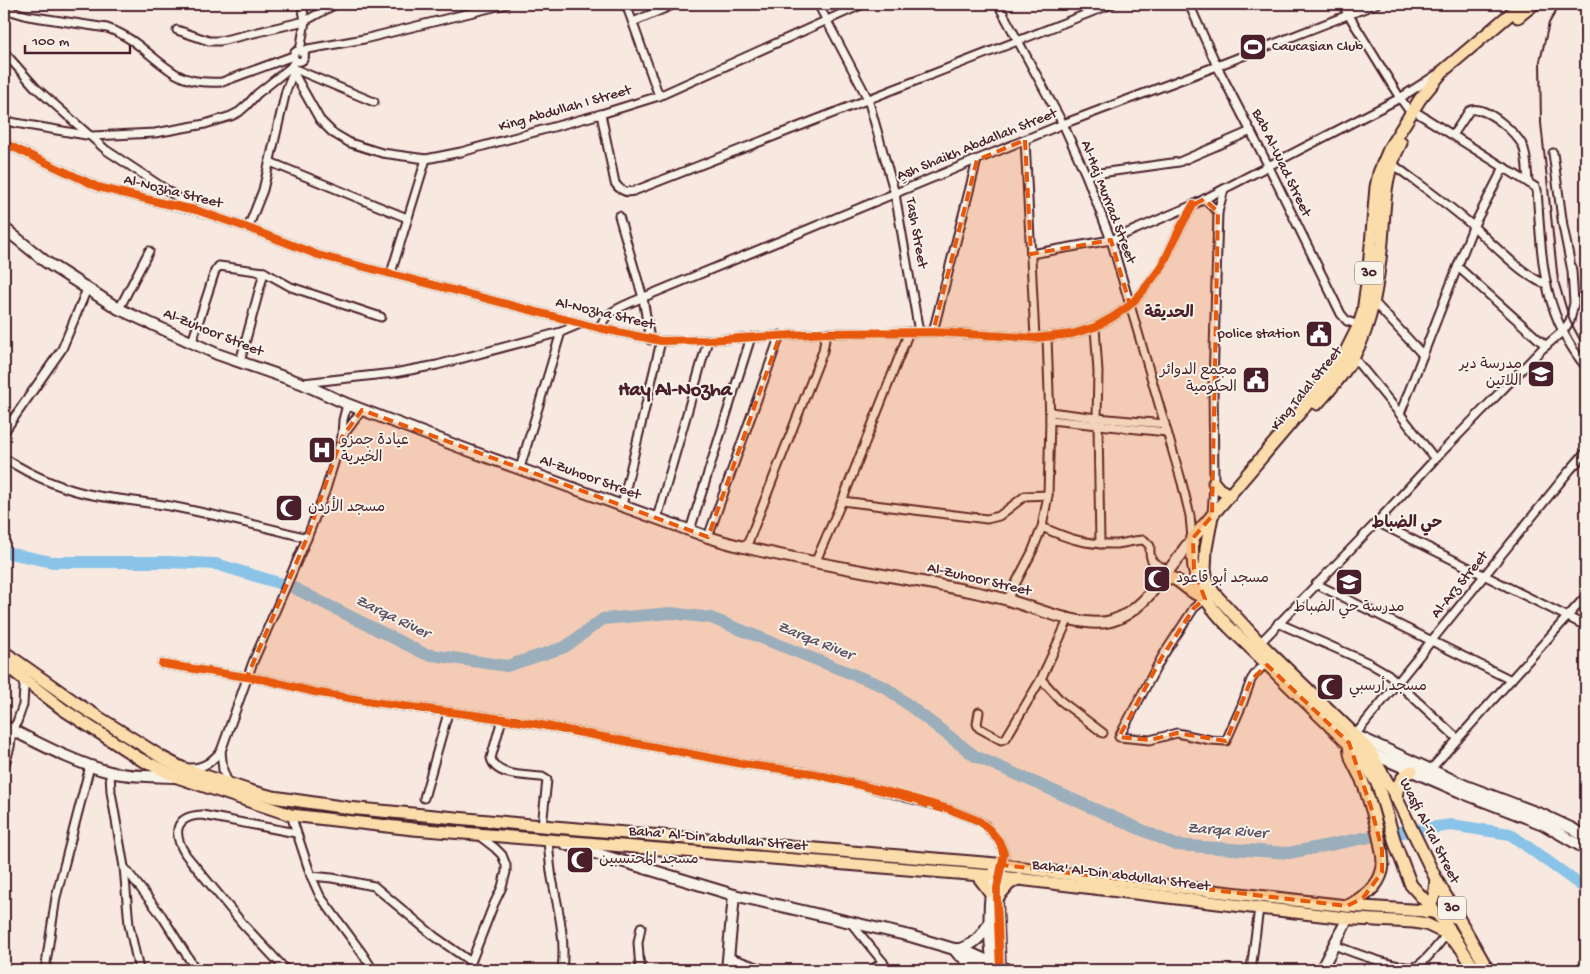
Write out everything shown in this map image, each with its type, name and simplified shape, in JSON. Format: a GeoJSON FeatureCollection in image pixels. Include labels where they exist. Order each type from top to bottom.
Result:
{"type":"FeatureCollection","features":[{"type":"Feature","properties":{"kind":"main road","name":"King Talal Street"},"geometry":{"type":"LineString","coordinates":[[1193,543],[1210,529],[1320,401],[1354,358],[1366,330],[1373,301],[1382,241],[1385,189],[1391,163],[1431,85],[1443,71],[1522,4]]}},
{"type":"Feature","properties":{"kind":"main road","name":"King Talal Street"},"geometry":{"type":"LineString","coordinates":[[1193,543],[1212,516],[1314,396],[1346,351],[1359,325],[1363,312],[1368,275],[1376,187],[1379,173],[1390,147],[1415,113],[1448,76],[1480,47],[1534,4]]}},
{"type":"Feature","properties":{"kind":"main road","name":"Al-Zuhoor Street"},"geometry":{"type":"LineString","coordinates":[[4,228],[46,262],[118,309],[192,342],[240,362],[301,383],[362,410],[708,537],[746,548],[1007,600],[1069,618],[1100,623],[1111,621],[1136,608],[1182,555],[1184,549],[1193,543]]}},
{"type":"Feature","properties":{"kind":"main road"},"geometry":{"type":"LineString","coordinates":[[1214,482],[1219,489],[1230,495]]}},
{"type":"Feature","properties":{"kind":"main road","name":"30"},"geometry":{"type":"LineString","coordinates":[[1212,516],[1205,562],[1208,583],[1223,604],[1352,739]]}},
{"type":"Feature","properties":{"kind":"main road","name":"30"},"geometry":{"type":"LineString","coordinates":[[1193,543],[1194,568],[1204,598],[1212,609],[1267,665],[1352,739]]}},
{"type":"Feature","properties":{"kind":"main road"},"geometry":{"type":"LineString","coordinates":[[1166,573],[1195,594],[1204,598]]}},
{"type":"Feature","properties":{"kind":"main road","name":"Baha' Al-Din abdullah Street"},"geometry":{"type":"LineString","coordinates":[[4,652],[79,705],[162,758],[180,772],[228,783],[273,797],[366,810],[1000,864],[1426,924],[1446,934],[1460,947]]}},
{"type":"Feature","properties":{"kind":"main road","name":"Baha' Al-Din abdullah Street"},"geometry":{"type":"LineString","coordinates":[[4,664],[64,710],[140,759],[180,772],[291,816],[477,834],[1019,878],[1258,908],[1350,914],[1431,910],[1458,918]]}},
{"type":"Feature","properties":{"kind":"main road"},"geometry":{"type":"LineString","coordinates":[[8,728],[90,766],[110,772],[127,775],[180,772]]}},
{"type":"Feature","properties":{"kind":"main road"},"geometry":{"type":"LineString","coordinates":[[1326,970],[1350,914],[1374,887],[1382,872],[1384,862],[1363,783],[1349,753],[1352,739],[1431,769],[1466,786],[1543,815],[1573,829],[1586,838]]}},
{"type":"Feature","properties":{"kind":"main road","name":"Wasfi Al-Tal Street"},"geometry":{"type":"LineString","coordinates":[[1352,739],[1370,752],[1396,797],[1436,879],[1488,970]]}},
{"type":"Feature","properties":{"kind":"main road","name":"Wasfi Al-Tal Street"},"geometry":{"type":"LineString","coordinates":[[1352,739],[1381,793],[1396,846],[1411,885],[1431,910],[1446,924],[1475,970]]}},
{"type":"Feature","properties":{"kind":"main road"},"geometry":{"type":"LineString","coordinates":[[1370,752],[1463,793],[1543,824],[1586,849]]}},
{"type":"Feature","properties":{"kind":"main road"},"geometry":{"type":"LineString","coordinates":[[1396,797],[1400,781],[1407,773],[1412,771]]}},
{"type":"Feature","properties":{"kind":"main road"},"geometry":{"type":"LineString","coordinates":[[363,824],[366,810]]}},
{"type":"Feature","properties":{"kind":"main road"},"geometry":{"type":"LineString","coordinates":[[550,840],[734,895],[910,936],[957,949],[997,969]]}},
{"type":"Feature","properties":{"kind":"main road"},"geometry":{"type":"LineString","coordinates":[[997,969],[990,920],[1000,864]]}},
{"type":"Feature","properties":{"kind":"main road"},"geometry":{"type":"LineString","coordinates":[[977,875],[994,895],[997,969]]}},
{"type":"Feature","properties":{"kind":"main road"},"geometry":{"type":"LineString","coordinates":[[994,895],[1019,878]]}},
{"type":"Feature","properties":{"kind":"main road"},"geometry":{"type":"LineString","coordinates":[[1401,920],[1414,918],[1431,910],[1436,879]]}},
{"type":"Feature","properties":{"kind":"main road"},"geometry":{"type":"LineString","coordinates":[[727,970],[734,895]]}},
{"type":"Feature","properties":{"kind":"main road"},"geometry":{"type":"LineString","coordinates":[[957,949],[974,943],[990,920]]}},
{"type":"Feature","properties":{"kind":"main road"},"geometry":{"type":"LineString","coordinates":[[1321,970],[1337,946]]}},
{"type":"Feature","properties":{"kind":"main road"},"geometry":{"type":"LineString","coordinates":[[957,949],[959,955],[966,959],[997,969]]}},
{"type":"Feature","properties":{"kind":"street"},"geometry":{"type":"LineString","coordinates":[[248,228],[263,190],[286,92],[298,56],[305,21],[302,4]]}},
{"type":"Feature","properties":{"kind":"street"},"geometry":{"type":"LineString","coordinates":[[177,30],[209,41],[220,41],[305,21],[336,4]]}},
{"type":"Feature","properties":{"kind":"street"},"geometry":{"type":"LineString","coordinates":[[4,9],[28,16],[108,28],[129,37],[177,74],[193,80],[222,82],[298,56],[506,4]]}},
{"type":"Feature","properties":{"kind":"street"},"geometry":{"type":"LineString","coordinates":[[626,4],[659,96]]}},
{"type":"Feature","properties":{"kind":"street"},"geometry":{"type":"LineString","coordinates":[[633,22],[675,4]]}},
{"type":"Feature","properties":{"kind":"street","name":"Tash Street"},"geometry":{"type":"LineString","coordinates":[[818,4],[868,99],[895,194],[919,332]]}},
{"type":"Feature","properties":{"kind":"street","name":"King Abdullah I Street"},"geometry":{"type":"LineString","coordinates":[[294,71],[320,120],[333,133],[350,143],[382,153],[426,159],[461,152],[601,114],[659,96],[863,4]]}},
{"type":"Feature","properties":{"kind":"street","name":"Al-Haj Murrad Street"},"geometry":{"type":"LineString","coordinates":[[998,4],[1063,124],[1086,175],[1111,240],[1142,341],[1182,484],[1190,516],[1193,543]]}},
{"type":"Feature","properties":{"kind":"street"},"geometry":{"type":"LineString","coordinates":[[601,114],[615,183],[622,190],[631,192],[1112,4]]}},
{"type":"Feature","properties":{"kind":"street","name":"Bab Al-Wad Street"},"geometry":{"type":"LineString","coordinates":[[1188,4],[1340,314],[1347,321],[1359,325]]}},
{"type":"Feature","properties":{"kind":"street"},"geometry":{"type":"LineString","coordinates":[[1342,4],[1400,98],[1415,113],[1535,187],[1537,190],[1546,284],[1555,314],[1570,346],[1586,368]]}},
{"type":"Feature","properties":{"kind":"street","name":"ِِAsh Shaikh Abdallah Street"},"geometry":{"type":"LineString","coordinates":[[599,328],[603,320],[610,313],[643,298],[1063,124],[1376,4]]}},
{"type":"Feature","properties":{"kind":"street"},"geometry":{"type":"LineString","coordinates":[[4,52],[36,86],[106,150],[196,210]]}},
{"type":"Feature","properties":{"kind":"street"},"geometry":{"type":"LineString","coordinates":[[4,121],[92,136],[155,133],[205,124],[231,116],[247,105],[257,94],[286,71],[298,56]]}},
{"type":"Feature","properties":{"kind":"street"},"geometry":{"type":"LineString","coordinates":[[294,71],[374,102]]}},
{"type":"Feature","properties":{"kind":"street"},"geometry":{"type":"LineString","coordinates":[[1031,254],[1111,240],[1193,205],[1400,98],[1443,71]]}},
{"type":"Feature","properties":{"kind":"street"},"geometry":{"type":"LineString","coordinates":[[1453,135],[1469,111],[1473,109],[1484,111],[1504,125],[1522,143],[1528,181]]}},
{"type":"Feature","properties":{"kind":"street"},"geometry":{"type":"LineString","coordinates":[[1086,175],[1179,162],[1251,132]]}},
{"type":"Feature","properties":{"kind":"street"},"geometry":{"type":"LineString","coordinates":[[1025,140],[1036,338]]}},
{"type":"Feature","properties":{"kind":"street","name":"Al-Nozha Street"},"geometry":{"type":"LineString","coordinates":[[4,143],[98,187],[196,210],[318,255],[580,324],[661,341],[780,335],[909,332],[1036,338],[1072,334],[1095,327],[1113,318],[1130,305],[1162,266],[1193,205]]}},
{"type":"Feature","properties":{"kind":"street"},"geometry":{"type":"LineString","coordinates":[[1260,643],[1435,459],[1563,331],[1570,321],[1574,303],[1570,256],[1563,226],[1553,153]]}},
{"type":"Feature","properties":{"kind":"street"},"geometry":{"type":"LineString","coordinates":[[391,273],[426,159]]}},
{"type":"Feature","properties":{"kind":"street"},"geometry":{"type":"LineString","coordinates":[[933,332],[977,160]]}},
{"type":"Feature","properties":{"kind":"street"},"geometry":{"type":"LineString","coordinates":[[270,162],[407,218]]}},
{"type":"Feature","properties":{"kind":"street"},"geometry":{"type":"LineString","coordinates":[[1391,163],[1473,227],[1525,272],[1540,283],[1546,284]]}},
{"type":"Feature","properties":{"kind":"street"},"geometry":{"type":"LineString","coordinates":[[1400,414],[1473,227],[1504,167]]}},
{"type":"Feature","properties":{"kind":"street"},"geometry":{"type":"LineString","coordinates":[[1212,516],[1214,482],[1213,375],[1218,212],[1224,189]]}},
{"type":"Feature","properties":{"kind":"street"},"geometry":{"type":"LineString","coordinates":[[1204,199],[1212,204],[1218,212]]}},
{"type":"Feature","properties":{"kind":"street"},"geometry":{"type":"LineString","coordinates":[[619,216],[643,298],[650,340]]}},
{"type":"Feature","properties":{"kind":"street"},"geometry":{"type":"LineString","coordinates":[[118,309],[149,251]]}},
{"type":"Feature","properties":{"kind":"street"},"geometry":{"type":"LineString","coordinates":[[192,342],[217,266],[220,265],[264,272],[291,287],[381,317]]}},
{"type":"Feature","properties":{"kind":"street"},"geometry":{"type":"LineString","coordinates":[[1458,267],[1546,346]]}},
{"type":"Feature","properties":{"kind":"street"},"geometry":{"type":"LineString","coordinates":[[240,362],[264,272]]}},
{"type":"Feature","properties":{"kind":"street"},"geometry":{"type":"LineString","coordinates":[[4,432],[62,349],[87,289]]}},
{"type":"Feature","properties":{"kind":"street"},"geometry":{"type":"LineString","coordinates":[[1373,301],[1423,355]]}},
{"type":"Feature","properties":{"kind":"street"},"geometry":{"type":"LineString","coordinates":[[301,383],[394,373],[437,364],[561,332],[580,324]]}},
{"type":"Feature","properties":{"kind":"street"},"geometry":{"type":"LineString","coordinates":[[1095,327],[1098,372],[1100,544]]}},
{"type":"Feature","properties":{"kind":"street"},"geometry":{"type":"LineString","coordinates":[[520,468],[561,332]]}},
{"type":"Feature","properties":{"kind":"street"},"geometry":{"type":"LineString","coordinates":[[815,563],[842,501],[909,332]]}},
{"type":"Feature","properties":{"kind":"street"},"geometry":{"type":"LineString","coordinates":[[746,548],[823,351],[826,334]]}},
{"type":"Feature","properties":{"kind":"street"},"geometry":{"type":"LineString","coordinates":[[708,537],[780,335]]}},
{"type":"Feature","properties":{"kind":"street"},"geometry":{"type":"LineString","coordinates":[[690,530],[751,337]]}},
{"type":"Feature","properties":{"kind":"street"},"geometry":{"type":"LineString","coordinates":[[1007,600],[1032,552],[1042,527],[1048,495],[1050,416],[1048,338]]}},
{"type":"Feature","properties":{"kind":"street"},"geometry":{"type":"LineString","coordinates":[[658,518],[708,340]]}},
{"type":"Feature","properties":{"kind":"street"},"geometry":{"type":"LineString","coordinates":[[622,506],[661,341]]}},
{"type":"Feature","properties":{"kind":"street"},"geometry":{"type":"LineString","coordinates":[[1354,358],[1435,459]]}},
{"type":"Feature","properties":{"kind":"street"},"geometry":{"type":"LineString","coordinates":[[228,783],[223,770],[221,751],[247,677],[306,541],[325,492],[342,437],[348,404]]}},
{"type":"Feature","properties":{"kind":"street"},"geometry":{"type":"LineString","coordinates":[[342,437],[362,410]]}},
{"type":"Feature","properties":{"kind":"street"},"geometry":{"type":"LineString","coordinates":[[1050,416],[1167,432]]}},
{"type":"Feature","properties":{"kind":"street"},"geometry":{"type":"LineString","coordinates":[[1098,422],[1165,424]]}},
{"type":"Feature","properties":{"kind":"street","name":"Al-Arz Street"},"geometry":{"type":"LineString","coordinates":[[1352,739],[1586,452]]}},
{"type":"Feature","properties":{"kind":"street"},"geometry":{"type":"LineString","coordinates":[[4,458],[34,476],[60,486],[96,496],[167,506],[222,517],[306,541]]}},
{"type":"Feature","properties":{"kind":"street"},"geometry":{"type":"LineString","coordinates":[[842,501],[987,519],[1000,516],[1025,496],[1048,495]]}},
{"type":"Feature","properties":{"kind":"street"},"geometry":{"type":"LineString","coordinates":[[1377,522],[1586,626]]}},
{"type":"Feature","properties":{"kind":"street"},"geometry":{"type":"LineString","coordinates":[[1042,527],[1070,539],[1092,544],[1129,543],[1144,540],[1150,546],[1152,562],[1166,573]]}},
{"type":"Feature","properties":{"kind":"street"},"geometry":{"type":"LineString","coordinates":[[1316,584],[1511,680]]}},
{"type":"Feature","properties":{"kind":"street"},"geometry":{"type":"LineString","coordinates":[[1431,769],[1586,596]]}},
{"type":"Feature","properties":{"kind":"street"},"geometry":{"type":"LineString","coordinates":[[1204,598],[1194,608],[1162,657],[1119,738],[1150,740],[1177,733],[1210,740],[1226,741],[1242,706],[1251,680],[1262,667],[1267,665]]}},
{"type":"Feature","properties":{"kind":"street"},"geometry":{"type":"LineString","coordinates":[[979,712],[977,724],[979,728],[1004,740],[1041,679],[1069,618]]}},
{"type":"Feature","properties":{"kind":"street"},"geometry":{"type":"LineString","coordinates":[[1278,623],[1368,663],[1388,674],[1458,739]]}},
{"type":"Feature","properties":{"kind":"street"},"geometry":{"type":"LineString","coordinates":[[162,664],[247,677],[314,692],[372,702],[502,719],[742,764],[811,774],[949,809],[978,821],[990,830],[999,841],[1004,853],[1000,864]]}},
{"type":"Feature","properties":{"kind":"street"},"geometry":{"type":"LineString","coordinates":[[4,768],[10,747],[8,728],[17,722],[23,705],[24,687],[22,678]]}},
{"type":"Feature","properties":{"kind":"street"},"geometry":{"type":"LineString","coordinates":[[1041,679],[1062,701],[1103,734]]}},
{"type":"Feature","properties":{"kind":"street"},"geometry":{"type":"LineString","coordinates":[[424,798],[448,713]]}},
{"type":"Feature","properties":{"kind":"street"},"geometry":{"type":"LineString","coordinates":[[502,719],[491,761],[502,772],[542,777],[547,780],[542,826]]}},
{"type":"Feature","properties":{"kind":"street"},"geometry":{"type":"LineString","coordinates":[[180,772],[206,765],[221,751]]}},
{"type":"Feature","properties":{"kind":"street"},"geometry":{"type":"LineString","coordinates":[[45,970],[56,897],[90,766]]}},
{"type":"Feature","properties":{"kind":"street"},"geometry":{"type":"LineString","coordinates":[[110,772],[111,792],[124,867],[129,925],[139,970]]}},
{"type":"Feature","properties":{"kind":"street"},"geometry":{"type":"LineString","coordinates":[[286,970],[242,923],[186,855],[180,846],[177,830],[186,817],[202,815],[296,833]]}},
{"type":"Feature","properties":{"kind":"street"},"geometry":{"type":"LineString","coordinates":[[291,816],[323,902],[373,970]]}},
{"type":"Feature","properties":{"kind":"street"},"geometry":{"type":"LineString","coordinates":[[468,970],[502,888],[506,872],[506,865],[502,855],[477,834]]}},
{"type":"Feature","properties":{"kind":"street"},"geometry":{"type":"LineString","coordinates":[[550,840],[553,880],[561,927],[562,970]]}},
{"type":"Feature","properties":{"kind":"street"},"geometry":{"type":"LineString","coordinates":[[124,867],[162,916],[196,970]]}},
{"type":"Feature","properties":{"kind":"street"},"geometry":{"type":"LineString","coordinates":[[312,876],[374,886],[434,936],[471,962]]}},
{"type":"Feature","properties":{"kind":"street"},"geometry":{"type":"LineString","coordinates":[[1251,970],[1258,908]]}},
{"type":"Feature","properties":{"kind":"street"},"geometry":{"type":"LineString","coordinates":[[851,922],[883,962],[887,970]]}},
{"type":"Feature","properties":{"kind":"street"},"geometry":{"type":"LineString","coordinates":[[640,970],[638,943],[641,927]]}},
{"type":"Feature","properties":{"kind":"street"},"geometry":{"type":"LineString","coordinates":[[1337,946],[1410,968],[1417,966],[1425,959],[1446,934]]}},
{"type":"Feature","properties":{"kind":"street"},"geometry":{"type":"LineString","coordinates":[[728,957],[766,970]]}},
{"type":"Feature","properties":{"kind":"street"},"geometry":{"type":"LineString","coordinates":[[962,970],[966,959]]}},
{"type":"Feature","properties":{"kind":"street"},"geometry":{"type":"LineString","coordinates":[[871,970],[883,962]]}},
{"type":"Feature","properties":{"kind":"highlighted area"},"geometry":{"type":"Polygon","coordinates":[[[1025,140],[1031,254],[1111,240],[1130,305],[1162,266],[1193,205],[1204,199],[1218,212],[1212,516],[1193,538],[1194,569],[1205,599],[1194,608],[1162,657],[1119,737],[1150,740],[1177,733],[1226,741],[1251,680],[1267,665],[1349,743],[1371,807],[1382,850],[1382,872],[1363,898],[1347,906],[1024,869],[1003,865],[999,841],[979,821],[864,786],[536,724],[372,702],[247,677],[307,538],[342,437],[362,410],[708,537],[780,335],[933,332],[977,160],[1025,140]]]}},
{"type":"Feature","properties":{"kind":"waterway","name":"Zarqa River"},"geometry":{"type":"LineString","coordinates":[[4,552],[52,562],[216,564],[292,587],[425,654],[507,666],[565,647],[603,619],[671,613],[711,618],[885,687],[975,756],[1176,845],[1289,853],[1374,836],[1451,825],[1510,834],[1586,889]]}},
{"type":"Feature","properties":{"kind":"railway"},"geometry":{"type":"LineString","coordinates":[[1560,4],[1549,23],[1540,61],[1541,123],[1558,281],[1570,321],[1586,351]]}},
{"type":"Feature","properties":{"kind":"cycle path"},"geometry":{"type":"LineString","coordinates":[[4,143],[98,187],[196,210],[318,255],[599,328],[661,341],[826,333],[933,332],[1035,338],[1072,334],[1095,327],[1130,305],[1162,266],[1193,205]]}},
{"type":"Feature","properties":{"kind":"cycle path"},"geometry":{"type":"LineString","coordinates":[[162,664],[266,680],[314,692],[372,702],[536,724],[742,764],[811,773],[949,809],[979,821],[999,841],[1004,853],[997,888],[1000,970]]}},
{"type":"Feature","properties":{"kind":"place","name":"Caucasian Club"},"geometry":{"type":"Point","coordinates":[1253,47]}},
{"type":"Feature","properties":{"kind":"place","name":"police station"},"geometry":{"type":"Point","coordinates":[1319,334]}},
{"type":"Feature","properties":{"kind":"place","name":"مدرسة دير اللاتين"},"geometry":{"type":"Point","coordinates":[1541,374]}},
{"type":"Feature","properties":{"kind":"place","name":"مجمع الدوائر الحكومية"},"geometry":{"type":"Point","coordinates":[1256,380]}},
{"type":"Feature","properties":{"kind":"place","name":"عيادة جمزو الخيرية"},"geometry":{"type":"Point","coordinates":[322,450]}},
{"type":"Feature","properties":{"kind":"place","name":"مسجد الأردن"},"geometry":{"type":"Point","coordinates":[289,508]}},
{"type":"Feature","properties":{"kind":"place","name":"مسجد أبو قاعود"},"geometry":{"type":"Point","coordinates":[1157,579]}},
{"type":"Feature","properties":{"kind":"place","name":"مدرسة حي الضباط"},"geometry":{"type":"Point","coordinates":[1349,582]}},
{"type":"Feature","properties":{"kind":"place","name":"مسجد أرسبي"},"geometry":{"type":"Point","coordinates":[1330,687]}},
{"type":"Feature","properties":{"kind":"place","name":"مسجد المحتسبين"},"geometry":{"type":"Point","coordinates":[580,860]}},
{"type":"Feature","properties":{"kind":"district","name":"الحديقة"},"geometry":{"type":"Point","coordinates":[1169,314]}},
{"type":"Feature","properties":{"kind":"district","name":"Hay Al-Nozha"},"geometry":{"type":"Point","coordinates":[675,391]}},
{"type":"Feature","properties":{"kind":"district","name":"حي الضباط"},"geometry":{"type":"Point","coordinates":[1407,524]}}]}
